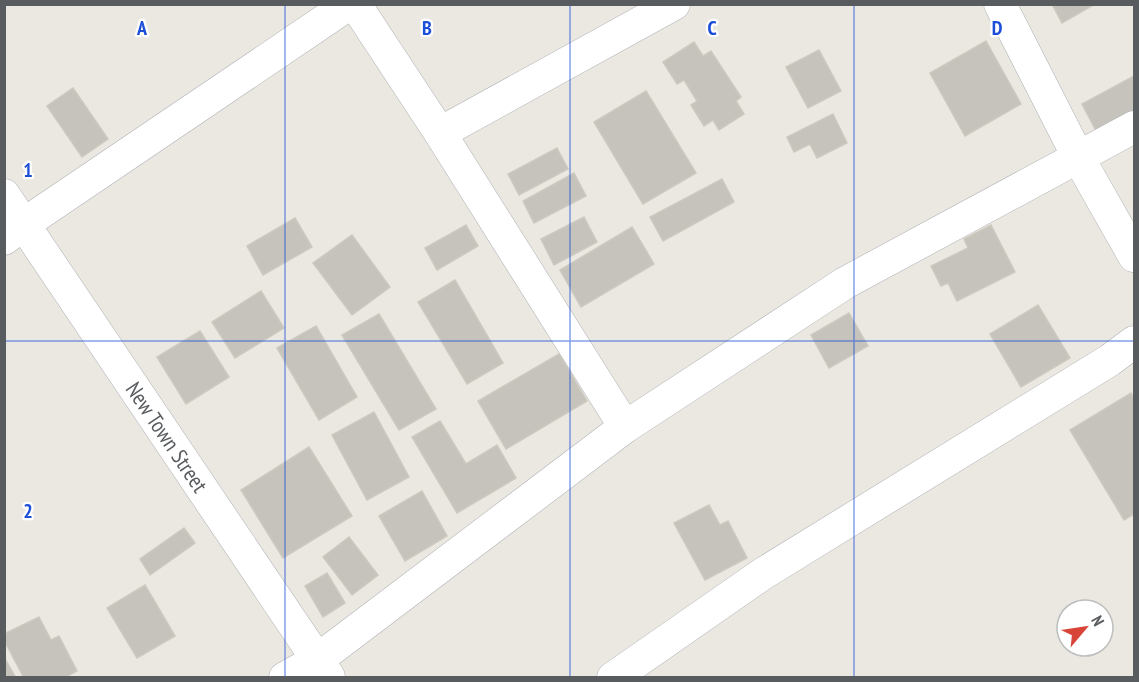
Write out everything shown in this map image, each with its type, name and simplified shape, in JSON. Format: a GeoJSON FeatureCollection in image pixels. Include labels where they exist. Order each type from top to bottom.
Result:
{"type":"FeatureCollection","features":[{"type":"Feature","properties":{"kind":"street"},"geometry":{"type":"LineString","coordinates":[[14,232],[349,4]]}},
{"type":"Feature","properties":{"kind":"street"},"geometry":{"type":"LineString","coordinates":[[355,4],[440,133],[625,427]]}},
{"type":"Feature","properties":{"kind":"street"},"geometry":{"type":"LineString","coordinates":[[440,133],[674,4]]}},
{"type":"Feature","properties":{"kind":"street"},"geometry":{"type":"LineString","coordinates":[[1000,4],[1078,157],[1134,256]]}},
{"type":"Feature","properties":{"kind":"street"},"geometry":{"type":"LineString","coordinates":[[285,678],[323,669],[625,427],[845,283],[1134,127]]}},
{"type":"Feature","properties":{"kind":"street","name":"New Town Street"},"geometry":{"type":"LineString","coordinates":[[4,195],[14,232],[323,669]]}},
{"type":"Feature","properties":{"kind":"street"},"geometry":{"type":"LineString","coordinates":[[613,678],[764,573],[1110,360],[1134,342]]}},
{"type":"Feature","properties":{"kind":"building"},"geometry":{"type":"Polygon","coordinates":[[[1052,4],[1095,4],[1062,23],[1052,4]]]}},
{"type":"Feature","properties":{"kind":"building"},"geometry":{"type":"Polygon","coordinates":[[[986,41],[1021,104],[965,136],[930,73],[986,41]]]}},
{"type":"Feature","properties":{"kind":"building"},"geometry":{"type":"Polygon","coordinates":[[[694,42],[703,56],[711,51],[741,97],[736,101],[744,114],[719,130],[713,120],[704,126],[691,105],[697,101],[684,80],[677,84],[663,62],[694,42]]]}},
{"type":"Feature","properties":{"kind":"building"},"geometry":{"type":"Polygon","coordinates":[[[819,50],[841,91],[808,108],[786,67],[819,50]]]}},
{"type":"Feature","properties":{"kind":"building"},"geometry":{"type":"Polygon","coordinates":[[[1134,76],[1134,124],[1102,142],[1082,104],[1134,76]]]}},
{"type":"Feature","properties":{"kind":"building"},"geometry":{"type":"Polygon","coordinates":[[[73,88],[108,139],[82,157],[47,106],[73,88]]]}},
{"type":"Feature","properties":{"kind":"building"},"geometry":{"type":"Polygon","coordinates":[[[646,91],[696,173],[643,204],[594,122],[646,91]]]}},
{"type":"Feature","properties":{"kind":"building"},"geometry":{"type":"Polygon","coordinates":[[[833,114],[847,143],[817,158],[810,144],[794,152],[787,137],[833,114]]]}},
{"type":"Feature","properties":{"kind":"building"},"geometry":{"type":"Polygon","coordinates":[[[557,148],[568,169],[519,195],[508,174],[557,148]]]}},
{"type":"Feature","properties":{"kind":"building"},"geometry":{"type":"Polygon","coordinates":[[[574,173],[586,196],[534,223],[523,201],[574,173]]]}},
{"type":"Feature","properties":{"kind":"building"},"geometry":{"type":"Polygon","coordinates":[[[722,179],[734,202],[663,241],[650,217],[722,179]]]}},
{"type":"Feature","properties":{"kind":"building"},"geometry":{"type":"Polygon","coordinates":[[[584,217],[597,242],[554,265],[541,239],[584,217]]]}},
{"type":"Feature","properties":{"kind":"building"},"geometry":{"type":"Polygon","coordinates":[[[295,218],[312,247],[263,275],[247,246],[295,218]]]}},
{"type":"Feature","properties":{"kind":"building"},"geometry":{"type":"Polygon","coordinates":[[[466,225],[478,246],[437,270],[425,248],[466,225]]]}},
{"type":"Feature","properties":{"kind":"building"},"geometry":{"type":"Polygon","coordinates":[[[991,225],[1015,272],[957,301],[948,283],[941,286],[931,266],[968,248],[964,239],[991,225]]]}},
{"type":"Feature","properties":{"kind":"building"},"geometry":{"type":"Polygon","coordinates":[[[632,227],[654,264],[581,307],[560,270],[632,227]]]}},
{"type":"Feature","properties":{"kind":"building"},"geometry":{"type":"Polygon","coordinates":[[[352,235],[390,287],[352,315],[313,263],[352,235]]]}},
{"type":"Feature","properties":{"kind":"building"},"geometry":{"type":"Polygon","coordinates":[[[455,280],[503,363],[467,384],[418,302],[455,280]]]}},
{"type":"Feature","properties":{"kind":"building"},"geometry":{"type":"Polygon","coordinates":[[[261,291],[284,328],[235,358],[212,322],[261,291]]]}},
{"type":"Feature","properties":{"kind":"building"},"geometry":{"type":"Polygon","coordinates":[[[1038,305],[1070,358],[1021,387],[990,334],[1038,305]]]}},
{"type":"Feature","properties":{"kind":"building"},"geometry":{"type":"Polygon","coordinates":[[[849,313],[868,346],[829,368],[811,335],[849,313]]]}},
{"type":"Feature","properties":{"kind":"building"},"geometry":{"type":"Polygon","coordinates":[[[379,314],[436,409],[399,430],[342,335],[379,314]]]}},
{"type":"Feature","properties":{"kind":"building"},"geometry":{"type":"Polygon","coordinates":[[[316,326],[357,397],[319,420],[277,348],[316,326]]]}},
{"type":"Feature","properties":{"kind":"building"},"geometry":{"type":"Polygon","coordinates":[[[200,331],[229,377],[186,404],[157,357],[200,331]]]}},
{"type":"Feature","properties":{"kind":"building"},"geometry":{"type":"Polygon","coordinates":[[[559,354],[587,401],[506,449],[478,401],[559,354]]]}},
{"type":"Feature","properties":{"kind":"building"},"geometry":{"type":"Polygon","coordinates":[[[1131,393],[1134,399],[1134,514],[1124,520],[1070,430],[1131,393]]]}},
{"type":"Feature","properties":{"kind":"building"},"geometry":{"type":"Polygon","coordinates":[[[374,412],[409,477],[367,500],[332,435],[374,412]]]}},
{"type":"Feature","properties":{"kind":"building"},"geometry":{"type":"Polygon","coordinates":[[[440,421],[466,464],[497,445],[516,478],[457,513],[412,437],[440,421]]]}},
{"type":"Feature","properties":{"kind":"building"},"geometry":{"type":"Polygon","coordinates":[[[309,447],[352,516],[283,558],[241,490],[309,447]]]}},
{"type":"Feature","properties":{"kind":"building"},"geometry":{"type":"Polygon","coordinates":[[[422,491],[447,536],[405,561],[379,516],[422,491]]]}},
{"type":"Feature","properties":{"kind":"building"},"geometry":{"type":"Polygon","coordinates":[[[709,505],[720,525],[728,521],[747,558],[705,580],[674,523],[709,505]]]}},
{"type":"Feature","properties":{"kind":"building"},"geometry":{"type":"Polygon","coordinates":[[[184,528],[195,543],[150,575],[140,559],[184,528]]]}},
{"type":"Feature","properties":{"kind":"building"},"geometry":{"type":"Polygon","coordinates":[[[349,537],[378,575],[352,595],[323,557],[349,537]]]}},
{"type":"Feature","properties":{"kind":"building"},"geometry":{"type":"Polygon","coordinates":[[[327,573],[345,603],[323,617],[305,586],[327,573]]]}},
{"type":"Feature","properties":{"kind":"building"},"geometry":{"type":"Polygon","coordinates":[[[145,585],[175,636],[137,658],[107,608],[145,585]]]}},
{"type":"Feature","properties":{"kind":"building"},"geometry":{"type":"Polygon","coordinates":[[[39,617],[51,640],[59,636],[77,671],[64,678],[24,678],[4,640],[4,634],[39,617]]]}},
{"type":"Feature","properties":{"kind":"building"},"geometry":{"type":"Polygon","coordinates":[[[4,657],[16,678],[4,678],[4,657]]]}}]}
